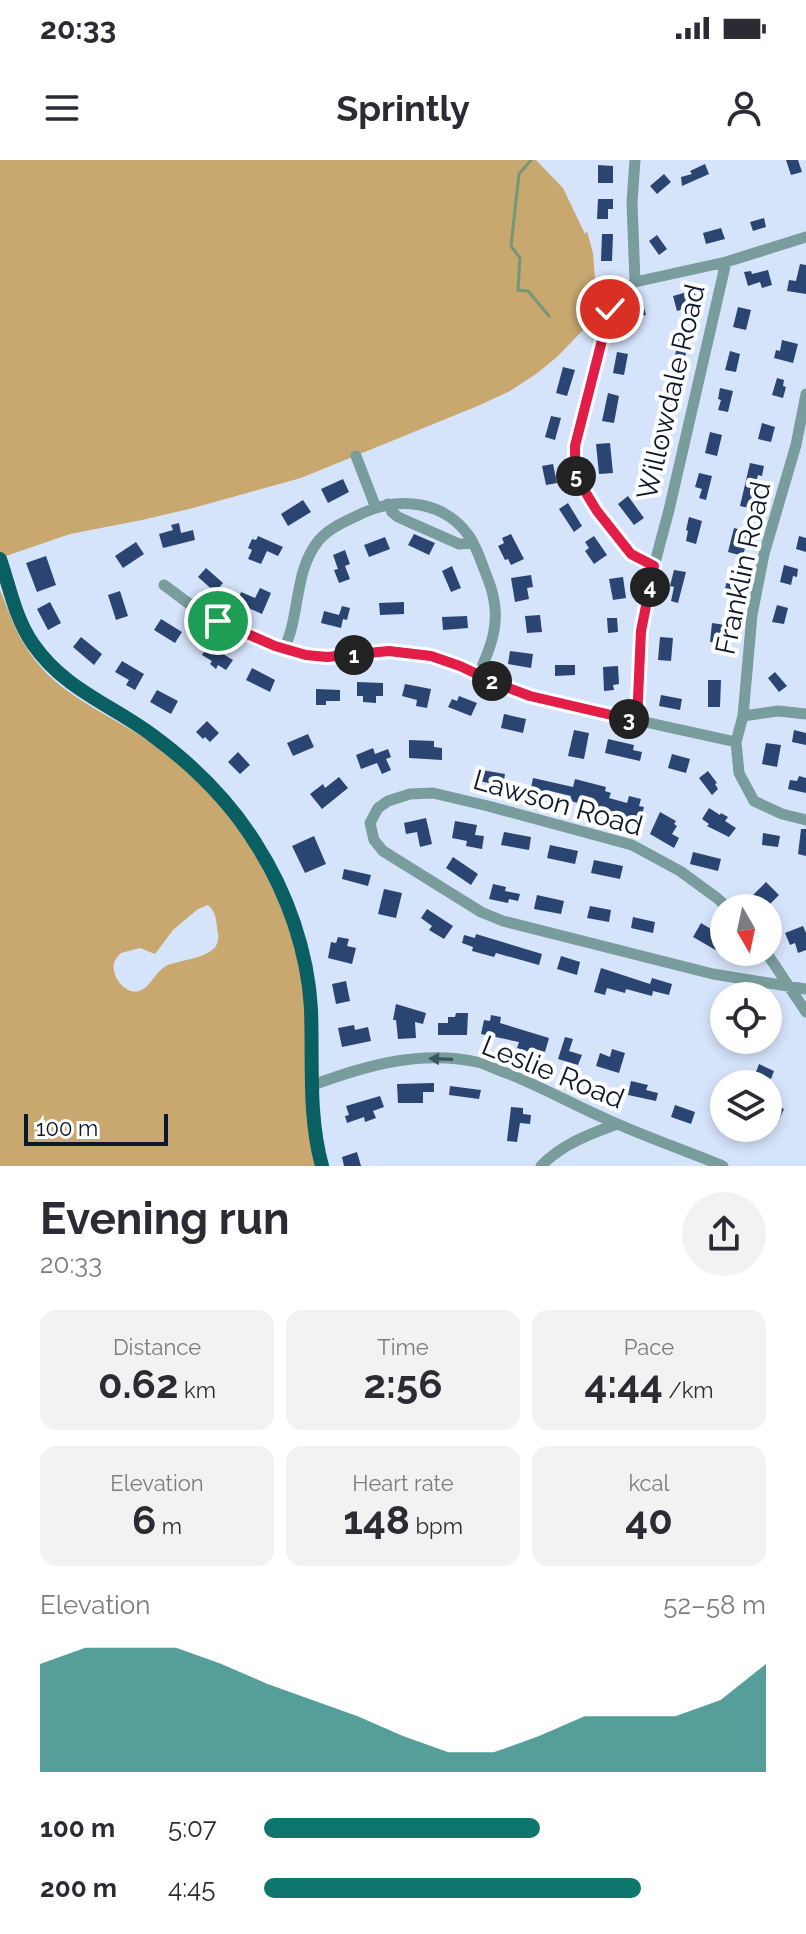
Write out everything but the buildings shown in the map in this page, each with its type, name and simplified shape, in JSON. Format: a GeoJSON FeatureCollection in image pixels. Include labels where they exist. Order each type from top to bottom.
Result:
{"type":"FeatureCollection","features":[{"type":"Feature","properties":{"kind":"main road"},"geometry":{"type":"LineString","coordinates":[[1,563],[25,631],[52,667],[84,694],[150,733],[187,763],[215,789],[258,846],[281,891],[303,958],[310,1004],[314,1118],[322,1166]]}},
{"type":"Feature","properties":{"kind":"street"},"geometry":{"type":"LineString","coordinates":[[635,160],[632,202],[635,282]]}},
{"type":"Feature","properties":{"kind":"street"},"geometry":{"type":"LineString","coordinates":[[654,566],[631,554],[597,511],[575,475],[575,446],[613,297],[635,282],[726,262],[806,237]]}},
{"type":"Feature","properties":{"kind":"street","name":"Willowdale Road"},"geometry":{"type":"LineString","coordinates":[[637,721],[641,631],[726,262]]}},
{"type":"Feature","properties":{"kind":"street","name":"Franklin Road"},"geometry":{"type":"LineString","coordinates":[[806,394],[796,445],[764,554],[752,615],[743,716],[736,742],[739,773],[754,801],[782,814],[806,820]]}},
{"type":"Feature","properties":{"kind":"street"},"geometry":{"type":"LineString","coordinates":[[796,445],[806,455]]}},
{"type":"Feature","properties":{"kind":"street"},"geometry":{"type":"LineString","coordinates":[[356,456],[382,506],[398,517],[459,544],[473,543]]}},
{"type":"Feature","properties":{"kind":"street"},"geometry":{"type":"LineString","coordinates":[[284,649],[302,574],[313,548],[328,531],[382,506],[411,503],[437,510],[459,524],[473,543],[492,587],[496,619],[492,641],[479,674]]}},
{"type":"Feature","properties":{"kind":"street"},"geometry":{"type":"LineString","coordinates":[[164,585],[203,614],[284,649],[320,657],[389,651],[420,654],[443,660],[530,696],[736,742]]}},
{"type":"Feature","properties":{"kind":"street"},"geometry":{"type":"LineString","coordinates":[[743,716],[778,711],[806,714]]}},
{"type":"Feature","properties":{"kind":"street","name":"Lawson Road"},"geometry":{"type":"LineString","coordinates":[[712,894],[680,871],[632,845],[433,793],[410,794],[388,801],[378,808],[370,823],[374,840],[383,851],[481,912],[503,921],[713,974],[788,986]]}},
{"type":"Feature","properties":{"kind":"street"},"geometry":{"type":"LineString","coordinates":[[775,966],[806,1012]]}},
{"type":"Feature","properties":{"kind":"street"},"geometry":{"type":"LineString","coordinates":[[788,986],[806,989]]}},
{"type":"Feature","properties":{"kind":"street","name":"Leslie Road"},"geometry":{"type":"LineString","coordinates":[[313,1085],[383,1062],[450,1058],[482,1064],[555,1093],[617,1124],[723,1166]]}},
{"type":"Feature","properties":{"kind":"street"},"geometry":{"type":"LineString","coordinates":[[541,1166],[576,1139],[617,1124]]}},
{"type":"Feature","properties":{"kind":"shaded area"},"geometry":{"type":"Polygon","coordinates":[[[0,160],[536,160],[563,188],[585,234],[587,231],[595,278],[586,327],[557,357],[510,391],[301,478],[193,508],[70,534],[0,558],[0,160]]]}},
{"type":"Feature","properties":{"kind":"shaded area"},"geometry":{"type":"Polygon","coordinates":[[[0,590],[22,641],[48,675],[79,699],[163,751],[187,772],[230,818],[264,872],[289,930],[302,980],[315,1166],[0,1166],[0,590]],[[208,905],[198,909],[173,930],[155,954],[140,948],[121,953],[115,960],[114,968],[120,983],[129,990],[139,991],[166,966],[211,951],[216,946],[218,936],[216,918],[208,905]]]}},
{"type":"Feature","properties":{"kind":"waterway"},"geometry":{"type":"LineString","coordinates":[[531,160],[519,174],[511,246],[520,258],[518,290],[528,291],[549,316]]}},
{"type":"Feature","properties":{"kind":"route"},"geometry":{"type":"LineString","coordinates":[[218,621],[275,646],[306,655],[327,657],[389,651],[431,656],[530,696],[637,721],[641,631],[654,566],[631,554],[597,511],[575,475],[575,446],[610,309]]}}]}
